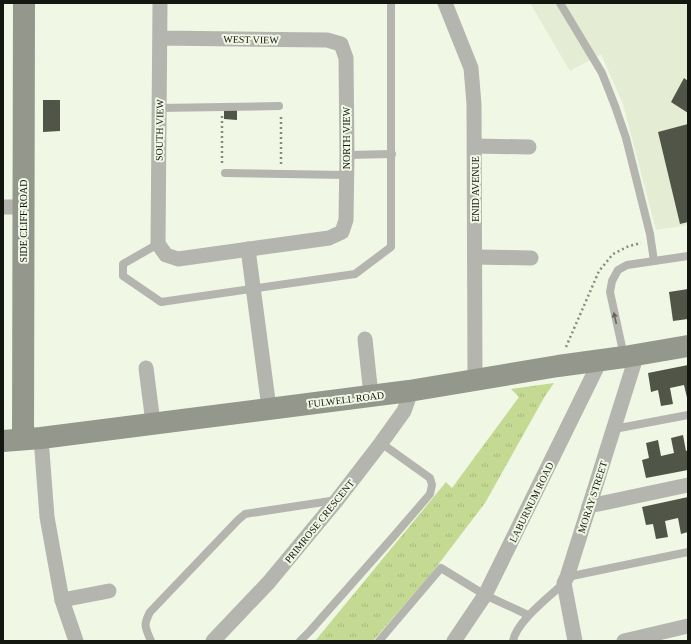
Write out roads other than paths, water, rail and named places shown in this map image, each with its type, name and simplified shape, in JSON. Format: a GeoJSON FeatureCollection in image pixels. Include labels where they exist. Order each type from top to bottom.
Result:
{"type":"FeatureCollection","features":[{"type":"Feature","properties":{"kind":"street","name":"SIDE CLIFF ROAD"},"geometry":{"type":"LineString","coordinates":[[22,439],[13,207],[24,3]]}},
{"type":"Feature","properties":{"kind":"street","name":"SOUTH VIEW"},"geometry":{"type":"LineString","coordinates":[[160,3],[159,108],[162,250]]}},
{"type":"Feature","properties":{"kind":"street","name":"ENID AVENUE"},"geometry":{"type":"LineString","coordinates":[[445,3],[471,68],[474,104],[475,380]]}},
{"type":"Feature","properties":{"kind":"street","name":"WEST VIEW"},"geometry":{"type":"LineString","coordinates":[[160,38],[327,40],[341,44]]}},
{"type":"Feature","properties":{"kind":"street","name":"NORTH VIEW"},"geometry":{"type":"LineString","coordinates":[[248,249],[329,238],[342,232],[346,220],[347,155],[346,58],[341,44]]}},
{"type":"Feature","properties":{"kind":"street"},"geometry":{"type":"LineString","coordinates":[[475,146],[529,147]]}},
{"type":"Feature","properties":{"kind":"street"},"geometry":{"type":"LineString","coordinates":[[162,250],[178,259],[248,249],[269,408]]}},
{"type":"Feature","properties":{"kind":"street"},"geometry":{"type":"LineString","coordinates":[[475,257],[531,258]]}},
{"type":"Feature","properties":{"kind":"street"},"geometry":{"type":"LineString","coordinates":[[365,339],[371,396]]}},
{"type":"Feature","properties":{"kind":"street","name":"FULWELL ROAD"},"geometry":{"type":"LineString","coordinates":[[22,439],[409,391],[688,346]]}},
{"type":"Feature","properties":{"kind":"street","name":"MORAY STREET"},"geometry":{"type":"LineString","coordinates":[[575,641],[566,580],[614,429],[631,355]]}},
{"type":"Feature","properties":{"kind":"street","name":"LABURNUM ROAD"},"geometry":{"type":"LineString","coordinates":[[454,641],[485,595],[601,359]]}},
{"type":"Feature","properties":{"kind":"street"},"geometry":{"type":"LineString","coordinates":[[146,368],[153,423]]}},
{"type":"Feature","properties":{"kind":"street","name":"PRIMROSE CRESCENT"},"geometry":{"type":"LineString","coordinates":[[213,641],[270,582],[337,500],[404,411],[408,400],[409,391]]}},
{"type":"Feature","properties":{"kind":"street"},"geometry":{"type":"LineString","coordinates":[[22,439],[47,517],[62,600],[76,641]]}},
{"type":"Feature","properties":{"kind":"street"},"geometry":{"type":"LineString","coordinates":[[589,506],[688,484]]}},
{"type":"Feature","properties":{"kind":"street"},"geometry":{"type":"LineString","coordinates":[[62,600],[108,591]]}},
{"type":"Feature","properties":{"kind":"street"},"geometry":{"type":"LineString","coordinates":[[624,641],[688,626]]}},
{"type":"Feature","properties":{"kind":"lane"},"geometry":{"type":"LineString","coordinates":[[162,250],[123,264],[124,276],[161,302],[355,274],[391,247],[391,3]]}},
{"type":"Feature","properties":{"kind":"lane"},"geometry":{"type":"LineString","coordinates":[[560,3],[602,73],[615,106],[626,138],[651,240],[654,261]]}},
{"type":"Feature","properties":{"kind":"lane"},"geometry":{"type":"LineString","coordinates":[[159,108],[279,106]]}},
{"type":"Feature","properties":{"kind":"lane"},"geometry":{"type":"LineString","coordinates":[[347,155],[392,154]]}},
{"type":"Feature","properties":{"kind":"lane"},"geometry":{"type":"LineString","coordinates":[[225,173],[346,175]]}},
{"type":"Feature","properties":{"kind":"lane"},"geometry":{"type":"LineString","coordinates":[[631,355],[610,292],[612,281],[618,270],[626,265],[688,256]]}},
{"type":"Feature","properties":{"kind":"lane"},"geometry":{"type":"LineString","coordinates":[[614,429],[688,415]]}},
{"type":"Feature","properties":{"kind":"lane"},"geometry":{"type":"LineString","coordinates":[[300,641],[310,632],[430,494],[432,485],[430,478],[381,443]]}},
{"type":"Feature","properties":{"kind":"lane"},"geometry":{"type":"LineString","coordinates":[[151,641],[146,629],[146,621],[150,612],[245,514],[337,500]]}},
{"type":"Feature","properties":{"kind":"lane"},"geometry":{"type":"LineString","coordinates":[[513,641],[514,636],[528,615],[566,580],[688,552]]}},
{"type":"Feature","properties":{"kind":"lane"},"geometry":{"type":"LineString","coordinates":[[379,641],[441,568],[485,595],[528,615]]}}]}
